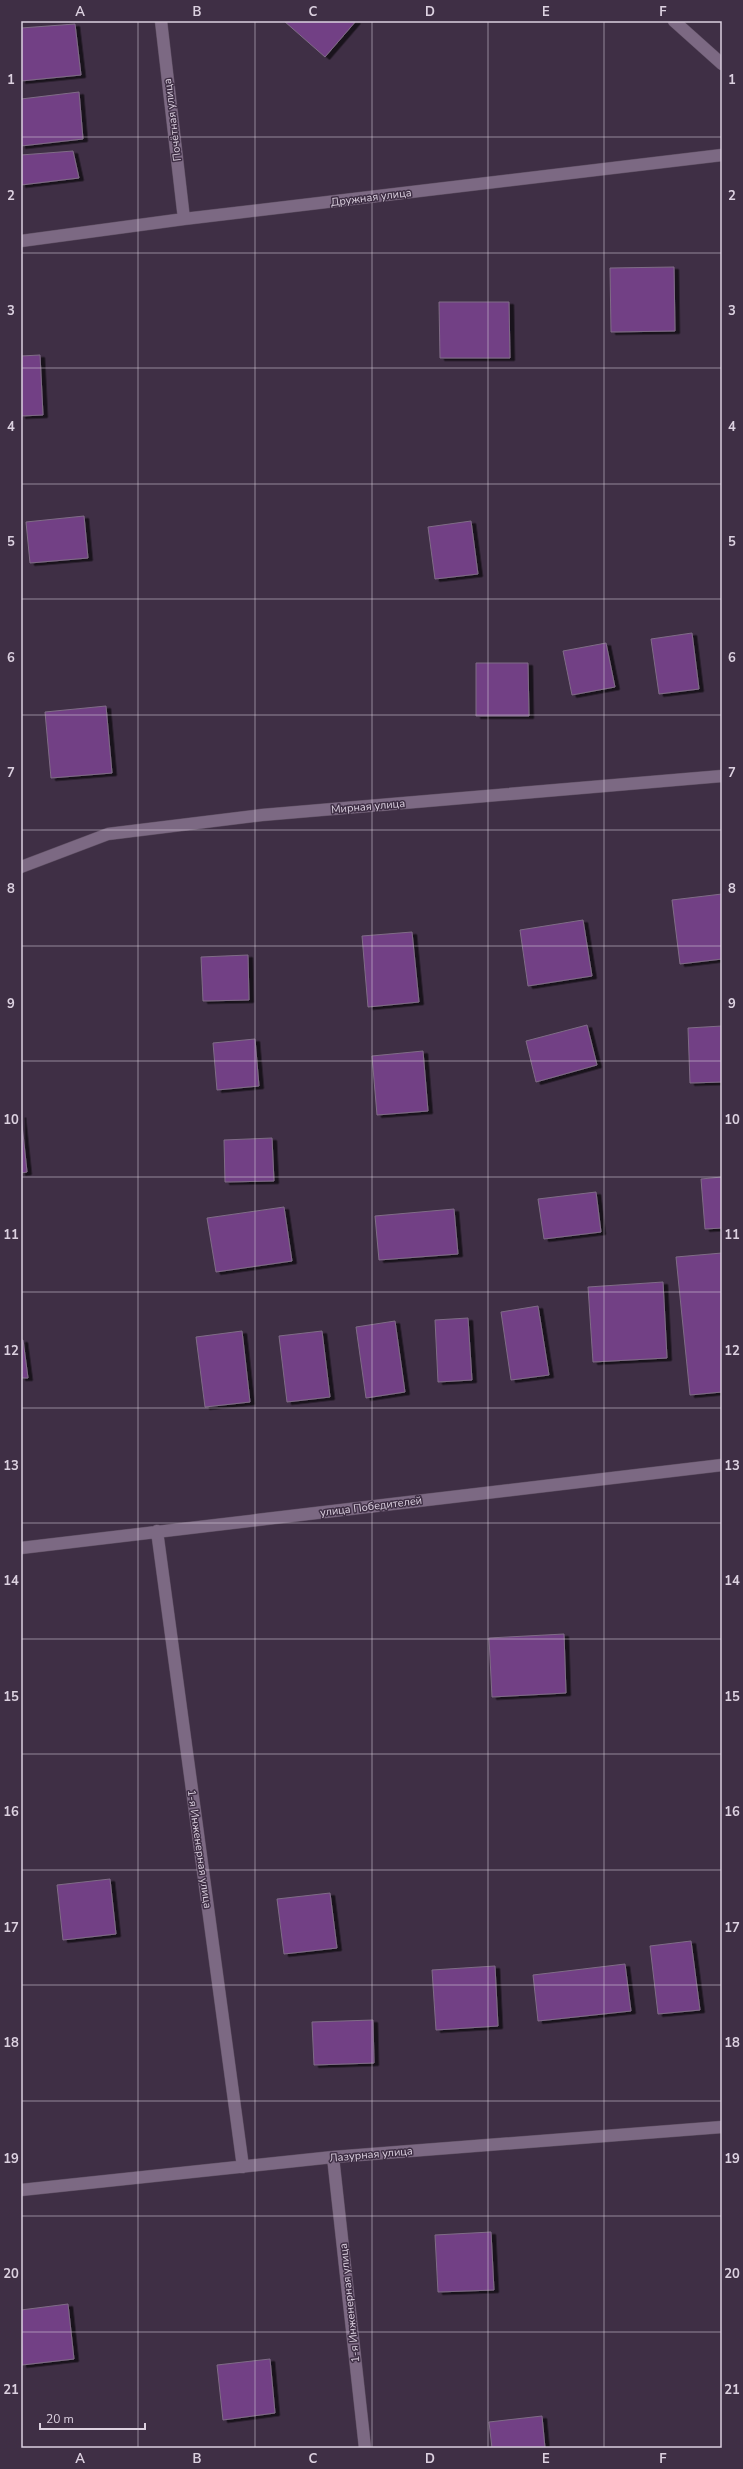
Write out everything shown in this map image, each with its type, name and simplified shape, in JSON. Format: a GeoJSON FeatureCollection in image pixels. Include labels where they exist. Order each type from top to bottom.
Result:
{"type":"FeatureCollection","features":[{"type":"Feature","properties":{"kind":"street","name":"Почётная улица"},"geometry":{"type":"LineString","coordinates":[[161,21],[184,219]]}},
{"type":"Feature","properties":{"kind":"street"},"geometry":{"type":"LineString","coordinates":[[674,21],[722,64]]}},
{"type":"Feature","properties":{"kind":"street","name":"Дружная улица"},"geometry":{"type":"LineString","coordinates":[[21,241],[184,219],[722,155]]}},
{"type":"Feature","properties":{"kind":"street","name":"Мирная улица"},"geometry":{"type":"LineString","coordinates":[[21,866],[108,834],[262,815],[722,776]]}},
{"type":"Feature","properties":{"kind":"street","name":"улица Победителей"},"geometry":{"type":"LineString","coordinates":[[21,1548],[722,1465]]}},
{"type":"Feature","properties":{"kind":"street","name":"1-я Инженерная улица"},"geometry":{"type":"LineString","coordinates":[[157,1531],[243,2167]]}},
{"type":"Feature","properties":{"kind":"street","name":"Лазурная улица"},"geometry":{"type":"LineString","coordinates":[[21,2190],[333,2157],[722,2127]]}},
{"type":"Feature","properties":{"kind":"street","name":"1-я Инженерная улица"},"geometry":{"type":"LineString","coordinates":[[333,2157],[366,2448]]}},
{"type":"Feature","properties":{"kind":"building"},"geometry":{"type":"Polygon","coordinates":[[[284,21],[356,21],[325,57],[284,21]]]}},
{"type":"Feature","properties":{"kind":"building"},"geometry":{"type":"Polygon","coordinates":[[[75,24],[81,75],[21,81],[21,28],[75,24]]]}},
{"type":"Feature","properties":{"kind":"building"},"geometry":{"type":"Polygon","coordinates":[[[79,92],[83,139],[21,146],[21,99],[79,92]]]}},
{"type":"Feature","properties":{"kind":"building"},"geometry":{"type":"Polygon","coordinates":[[[73,151],[79,178],[21,185],[21,155],[73,151]]]}},
{"type":"Feature","properties":{"kind":"building"},"geometry":{"type":"Polygon","coordinates":[[[674,267],[675,331],[611,332],[610,268],[674,267]]]}},
{"type":"Feature","properties":{"kind":"building"},"geometry":{"type":"Polygon","coordinates":[[[439,302],[509,302],[510,358],[440,358],[439,302]]]}},
{"type":"Feature","properties":{"kind":"building"},"geometry":{"type":"Polygon","coordinates":[[[40,355],[43,415],[21,416],[21,356],[40,355]]]}},
{"type":"Feature","properties":{"kind":"building"},"geometry":{"type":"Polygon","coordinates":[[[84,516],[88,558],[30,563],[26,522],[84,516]]]}},
{"type":"Feature","properties":{"kind":"building"},"geometry":{"type":"Polygon","coordinates":[[[471,521],[478,574],[435,579],[428,527],[471,521]]]}},
{"type":"Feature","properties":{"kind":"building"},"geometry":{"type":"Polygon","coordinates":[[[692,633],[699,689],[659,694],[651,639],[692,633]]]}},
{"type":"Feature","properties":{"kind":"building"},"geometry":{"type":"Polygon","coordinates":[[[606,643],[615,687],[572,695],[563,651],[606,643]]]}},
{"type":"Feature","properties":{"kind":"building"},"geometry":{"type":"Polygon","coordinates":[[[476,663],[528,663],[529,716],[476,716],[476,663]]]}},
{"type":"Feature","properties":{"kind":"building"},"geometry":{"type":"Polygon","coordinates":[[[106,706],[112,773],[51,778],[45,712],[106,706]]]}},
{"type":"Feature","properties":{"kind":"building"},"geometry":{"type":"Polygon","coordinates":[[[722,894],[722,959],[680,964],[672,900],[722,894]]]}},
{"type":"Feature","properties":{"kind":"building"},"geometry":{"type":"Polygon","coordinates":[[[583,920],[592,976],[528,986],[520,930],[583,920]]]}},
{"type":"Feature","properties":{"kind":"building"},"geometry":{"type":"Polygon","coordinates":[[[412,932],[419,1002],[368,1007],[362,936],[412,932]]]}},
{"type":"Feature","properties":{"kind":"building"},"geometry":{"type":"Polygon","coordinates":[[[248,955],[249,1000],[203,1001],[201,957],[248,955]]]}},
{"type":"Feature","properties":{"kind":"building"},"geometry":{"type":"Polygon","coordinates":[[[587,1025],[597,1065],[536,1082],[526,1041],[587,1025]]]}},
{"type":"Feature","properties":{"kind":"building"},"geometry":{"type":"Polygon","coordinates":[[[722,1026],[722,1082],[690,1083],[688,1028],[722,1026]]]}},
{"type":"Feature","properties":{"kind":"building"},"geometry":{"type":"Polygon","coordinates":[[[255,1039],[259,1086],[217,1090],[213,1043],[255,1039]]]}},
{"type":"Feature","properties":{"kind":"building"},"geometry":{"type":"Polygon","coordinates":[[[423,1051],[428,1111],[377,1115],[372,1056],[423,1051]]]}},
{"type":"Feature","properties":{"kind":"building"},"geometry":{"type":"Polygon","coordinates":[[[21,1115],[27,1172],[21,1173],[21,1115]]]}},
{"type":"Feature","properties":{"kind":"building"},"geometry":{"type":"Polygon","coordinates":[[[272,1138],[274,1181],[225,1182],[224,1140],[272,1138]]]}},
{"type":"Feature","properties":{"kind":"building"},"geometry":{"type":"Polygon","coordinates":[[[722,1177],[722,1228],[705,1229],[701,1179],[722,1177]]]}},
{"type":"Feature","properties":{"kind":"building"},"geometry":{"type":"Polygon","coordinates":[[[596,1192],[601,1232],[544,1239],[538,1199],[596,1192]]]}},
{"type":"Feature","properties":{"kind":"building"},"geometry":{"type":"Polygon","coordinates":[[[284,1207],[292,1261],[216,1272],[207,1218],[284,1207]]]}},
{"type":"Feature","properties":{"kind":"building"},"geometry":{"type":"Polygon","coordinates":[[[454,1209],[458,1254],[379,1260],[375,1216],[454,1209]]]}},
{"type":"Feature","properties":{"kind":"building"},"geometry":{"type":"Polygon","coordinates":[[[722,1253],[722,1392],[690,1395],[676,1257],[722,1253]]]}},
{"type":"Feature","properties":{"kind":"building"},"geometry":{"type":"Polygon","coordinates":[[[663,1282],[667,1358],[593,1362],[588,1287],[663,1282]]]}},
{"type":"Feature","properties":{"kind":"building"},"geometry":{"type":"Polygon","coordinates":[[[538,1306],[549,1375],[511,1380],[501,1312],[538,1306]]]}},
{"type":"Feature","properties":{"kind":"building"},"geometry":{"type":"Polygon","coordinates":[[[468,1318],[472,1380],[438,1382],[435,1320],[468,1318]]]}},
{"type":"Feature","properties":{"kind":"building"},"geometry":{"type":"Polygon","coordinates":[[[395,1321],[405,1392],[366,1398],[356,1327],[395,1321]]]}},
{"type":"Feature","properties":{"kind":"building"},"geometry":{"type":"Polygon","coordinates":[[[242,1331],[250,1402],[205,1407],[196,1337],[242,1331]]]}},
{"type":"Feature","properties":{"kind":"building"},"geometry":{"type":"Polygon","coordinates":[[[322,1331],[330,1397],[287,1402],[279,1336],[322,1331]]]}},
{"type":"Feature","properties":{"kind":"building"},"geometry":{"type":"Polygon","coordinates":[[[21,1340],[23,1340],[28,1378],[21,1378],[21,1340]]]}},
{"type":"Feature","properties":{"kind":"building"},"geometry":{"type":"Polygon","coordinates":[[[564,1634],[566,1693],[492,1697],[489,1638],[564,1634]]]}},
{"type":"Feature","properties":{"kind":"building"},"geometry":{"type":"Polygon","coordinates":[[[110,1879],[116,1934],[63,1940],[57,1885],[110,1879]]]}},
{"type":"Feature","properties":{"kind":"building"},"geometry":{"type":"Polygon","coordinates":[[[330,1893],[337,1948],[284,1954],[277,1899],[330,1893]]]}},
{"type":"Feature","properties":{"kind":"building"},"geometry":{"type":"Polygon","coordinates":[[[691,1941],[700,2010],[658,2014],[650,1946],[691,1941]]]}},
{"type":"Feature","properties":{"kind":"building"},"geometry":{"type":"Polygon","coordinates":[[[625,1964],[631,2011],[538,2021],[533,1975],[625,1964]]]}},
{"type":"Feature","properties":{"kind":"building"},"geometry":{"type":"Polygon","coordinates":[[[495,1966],[498,2026],[436,2030],[432,1970],[495,1966]]]}},
{"type":"Feature","properties":{"kind":"building"},"geometry":{"type":"Polygon","coordinates":[[[373,2020],[374,2063],[314,2065],[312,2022],[373,2020]]]}},
{"type":"Feature","properties":{"kind":"building"},"geometry":{"type":"Polygon","coordinates":[[[491,2232],[494,2290],[438,2292],[435,2235],[491,2232]]]}},
{"type":"Feature","properties":{"kind":"building"},"geometry":{"type":"Polygon","coordinates":[[[68,2304],[74,2359],[22,2365],[21,2310],[68,2304]]]}},
{"type":"Feature","properties":{"kind":"building"},"geometry":{"type":"Polygon","coordinates":[[[270,2359],[275,2413],[223,2420],[217,2365],[270,2359]]]}},
{"type":"Feature","properties":{"kind":"building"},"geometry":{"type":"Polygon","coordinates":[[[542,2416],[545,2448],[492,2448],[489,2422],[542,2416]]]}}]}
